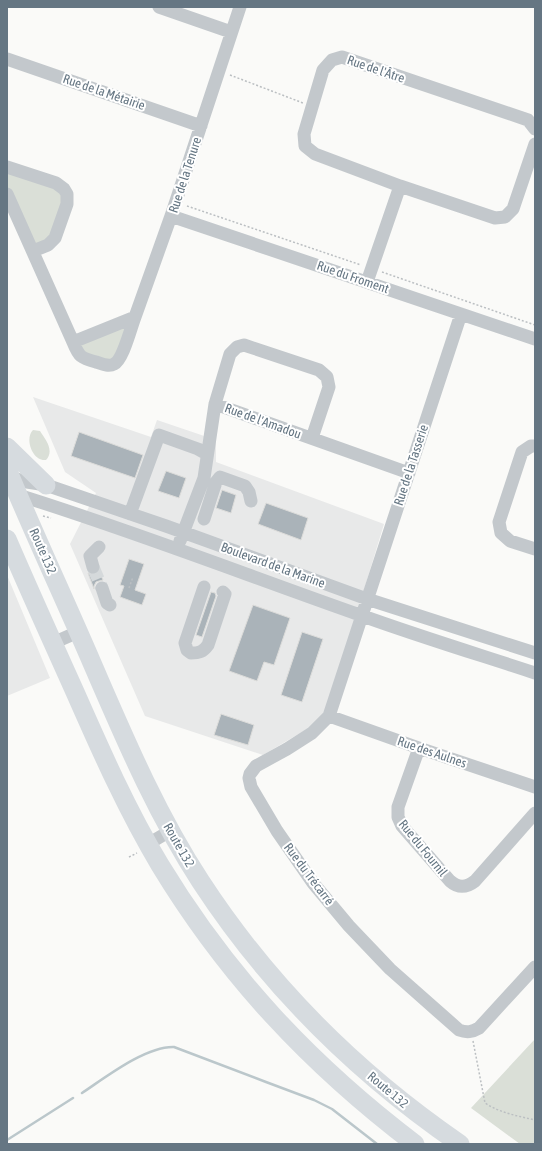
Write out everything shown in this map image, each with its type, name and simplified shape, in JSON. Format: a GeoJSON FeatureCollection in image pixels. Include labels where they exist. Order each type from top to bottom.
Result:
{"type":"FeatureCollection","features":[{"type":"Feature","properties":{"kind":"highway"},"geometry":{"type":"LineString","coordinates":[[7,447],[46,485]]}},
{"type":"Feature","properties":{"kind":"highway","name":"Route 132"},"geometry":{"type":"LineString","coordinates":[[9,473],[142,778],[170,831],[218,907],[256,957],[299,1007],[333,1042],[408,1107],[460,1144]]}},
{"type":"Feature","properties":{"kind":"highway","name":"Route 132"},"geometry":{"type":"LineString","coordinates":[[7,539],[110,771],[148,844],[171,883],[200,926],[263,1006],[334,1078],[414,1144]]}},
{"type":"Feature","properties":{"kind":"street"},"geometry":{"type":"LineString","coordinates":[[159,7],[232,32]]}},
{"type":"Feature","properties":{"kind":"street","name":"Rue de la Tenure"},"geometry":{"type":"LineString","coordinates":[[7,194],[78,354],[84,359],[107,365],[114,364],[122,356],[171,216],[240,7]]}},
{"type":"Feature","properties":{"kind":"street","name":"Rue de l'Âtre"},"geometry":{"type":"LineString","coordinates":[[535,129],[528,120],[342,57],[332,60],[323,70],[304,134],[305,146],[315,154],[400,186],[495,218],[505,217],[513,209],[535,144]]}},
{"type":"Feature","properties":{"kind":"street","name":"Rue de la Métairie"},"geometry":{"type":"LineString","coordinates":[[7,58],[201,126]]}},
{"type":"Feature","properties":{"kind":"street"},"geometry":{"type":"LineString","coordinates":[[7,167],[56,183],[61,186],[67,194],[67,204],[55,238],[48,244],[33,252]]}},
{"type":"Feature","properties":{"kind":"street"},"geometry":{"type":"LineString","coordinates":[[368,282],[400,186]]}},
{"type":"Feature","properties":{"kind":"street","name":"Rue du Froment"},"geometry":{"type":"LineString","coordinates":[[171,216],[535,339]]}},
{"type":"Feature","properties":{"kind":"street","name":"Rue de la Tasserie"},"geometry":{"type":"LineString","coordinates":[[362,616],[460,314]]}},
{"type":"Feature","properties":{"kind":"street"},"geometry":{"type":"LineString","coordinates":[[73,342],[135,317]]}},
{"type":"Feature","properties":{"kind":"street","name":"Rue de l'Amadou"},"geometry":{"type":"LineString","coordinates":[[178,548],[204,478],[215,404],[230,354],[237,347],[244,345],[319,370],[327,377],[329,387],[312,438]]}},
{"type":"Feature","properties":{"kind":"street","name":"Rue de l'Amadou"},"geometry":{"type":"LineString","coordinates":[[215,404],[409,473]]}},
{"type":"Feature","properties":{"kind":"street"},"geometry":{"type":"LineString","coordinates":[[130,514],[159,435],[198,449],[207,454]]}},
{"type":"Feature","properties":{"kind":"street"},"geometry":{"type":"LineString","coordinates":[[535,446],[531,446],[522,452],[499,522],[501,533],[510,541],[535,549]]}},
{"type":"Feature","properties":{"kind":"street","name":"Boulevard de la Marine"},"geometry":{"type":"LineString","coordinates":[[9,473],[27,482],[46,485],[183,532],[367,599],[535,653]]}},
{"type":"Feature","properties":{"kind":"street"},"geometry":{"type":"LineString","coordinates":[[204,519],[216,482],[220,477],[245,486],[249,492],[251,501]]}},
{"type":"Feature","properties":{"kind":"street","name":"Boulevard de la Marine"},"geometry":{"type":"LineString","coordinates":[[18,495],[178,548],[362,616],[535,673]]}},
{"type":"Feature","properties":{"kind":"street"},"geometry":{"type":"LineString","coordinates":[[93,567],[90,556],[99,547]]}},
{"type":"Feature","properties":{"kind":"street"},"geometry":{"type":"LineString","coordinates":[[204,587],[185,643],[187,650],[191,653],[200,653],[208,645],[225,594],[223,592]]}},
{"type":"Feature","properties":{"kind":"street"},"geometry":{"type":"LineString","coordinates":[[102,588],[107,603],[110,605]]}},
{"type":"Feature","properties":{"kind":"street","name":"Rue du Trécarré"},"geometry":{"type":"LineString","coordinates":[[362,616],[329,716],[312,732],[287,749],[256,766],[252,770],[249,778],[251,788],[277,831],[313,883],[349,926],[390,969],[456,1028],[463,1032],[471,1032]]}},
{"type":"Feature","properties":{"kind":"street"},"geometry":{"type":"LineString","coordinates":[[53,643],[78,632]]}},
{"type":"Feature","properties":{"kind":"street","name":"Rue des Aulnes"},"geometry":{"type":"LineString","coordinates":[[329,716],[418,748],[535,786]]}},
{"type":"Feature","properties":{"kind":"street","name":"Rue du Fournil"},"geometry":{"type":"LineString","coordinates":[[418,748],[398,807],[398,817],[402,826],[455,885],[466,886],[475,881],[535,813]]}},
{"type":"Feature","properties":{"kind":"street"},"geometry":{"type":"LineString","coordinates":[[148,844],[170,831]]}},
{"type":"Feature","properties":{"kind":"street"},"geometry":{"type":"LineString","coordinates":[[471,1032],[483,1025],[535,967]]}},
{"type":"Feature","properties":{"kind":"path"},"geometry":{"type":"LineString","coordinates":[[219,71],[312,106]]}},
{"type":"Feature","properties":{"kind":"path"},"geometry":{"type":"LineString","coordinates":[[175,202],[535,325]]}},
{"type":"Feature","properties":{"kind":"path"},"geometry":{"type":"LineString","coordinates":[[129,588],[133,577]]}},
{"type":"Feature","properties":{"kind":"path"},"geometry":{"type":"LineString","coordinates":[[471,1032],[485,1103],[492,1108],[535,1120]]}},
{"type":"Feature","properties":{"kind":"shaded area"},"geometry":{"type":"Polygon","coordinates":[[[7,167],[64,189],[55,238],[33,251],[7,194],[7,167]]]}},
{"type":"Feature","properties":{"kind":"shaded area"},"geometry":{"type":"Polygon","coordinates":[[[135,317],[120,359],[85,359],[73,342],[135,317]]]}},
{"type":"Feature","properties":{"kind":"shaded area"},"geometry":{"type":"Polygon","coordinates":[[[33,397],[151,437],[157,420],[216,440],[216,462],[384,524],[327,711],[312,726],[263,755],[145,716],[70,544],[96,493],[65,472],[33,397]]]}},
{"type":"Feature","properties":{"kind":"shaded area"},"geometry":{"type":"Polygon","coordinates":[[[33,430],[40,431],[48,445],[50,452],[46,460],[41,460],[31,449],[29,439],[33,430]]]}},
{"type":"Feature","properties":{"kind":"shaded area"},"geometry":{"type":"Polygon","coordinates":[[[7,575],[50,678],[7,696],[7,575]]]}},
{"type":"Feature","properties":{"kind":"shaded area"},"geometry":{"type":"Polygon","coordinates":[[[535,1039],[535,1144],[520,1144],[471,1108],[535,1039]]]}},
{"type":"Feature","properties":{"kind":"building"},"geometry":{"type":"Polygon","coordinates":[[[79,432],[143,455],[135,478],[71,456],[79,432]]]}},
{"type":"Feature","properties":{"kind":"building"},"geometry":{"type":"Polygon","coordinates":[[[166,471],[186,478],[179,498],[158,491],[166,471]]]}},
{"type":"Feature","properties":{"kind":"building"},"geometry":{"type":"Polygon","coordinates":[[[222,490],[236,495],[231,513],[216,508],[222,490]]]}},
{"type":"Feature","properties":{"kind":"building"},"geometry":{"type":"Polygon","coordinates":[[[266,503],[308,518],[301,540],[258,524],[266,503]]]}},
{"type":"Feature","properties":{"kind":"building"},"geometry":{"type":"Polygon","coordinates":[[[129,559],[144,564],[135,590],[146,594],[142,605],[120,597],[124,586],[120,585],[129,559]]]}},
{"type":"Feature","properties":{"kind":"building"},"geometry":{"type":"Polygon","coordinates":[[[99,571],[103,580],[96,582],[94,589],[88,573],[95,575],[99,571]]]}},
{"type":"Feature","properties":{"kind":"building"},"geometry":{"type":"Polygon","coordinates":[[[211,592],[215,593],[216,596],[202,637],[196,635],[211,592]]]}},
{"type":"Feature","properties":{"kind":"building"},"geometry":{"type":"Polygon","coordinates":[[[253,605],[290,618],[274,665],[264,662],[257,681],[229,671],[253,605]]]}},
{"type":"Feature","properties":{"kind":"building"},"geometry":{"type":"Polygon","coordinates":[[[302,632],[323,639],[302,702],[281,695],[302,632]]]}},
{"type":"Feature","properties":{"kind":"building"},"geometry":{"type":"Polygon","coordinates":[[[221,714],[254,725],[248,745],[214,735],[221,714]]]}},
{"type":"Feature","properties":{"kind":"waterway"},"geometry":{"type":"LineString","coordinates":[[82,1093],[114,1071],[139,1057],[163,1048],[174,1047],[314,1100],[332,1109],[377,1144]]}},
{"type":"Feature","properties":{"kind":"waterway"},"geometry":{"type":"LineString","coordinates":[[7,1140],[73,1098]]}},
{"type":"Feature","properties":{"kind":"tunnel"},"geometry":{"type":"LineString","coordinates":[[93,567],[102,588]]}}]}
